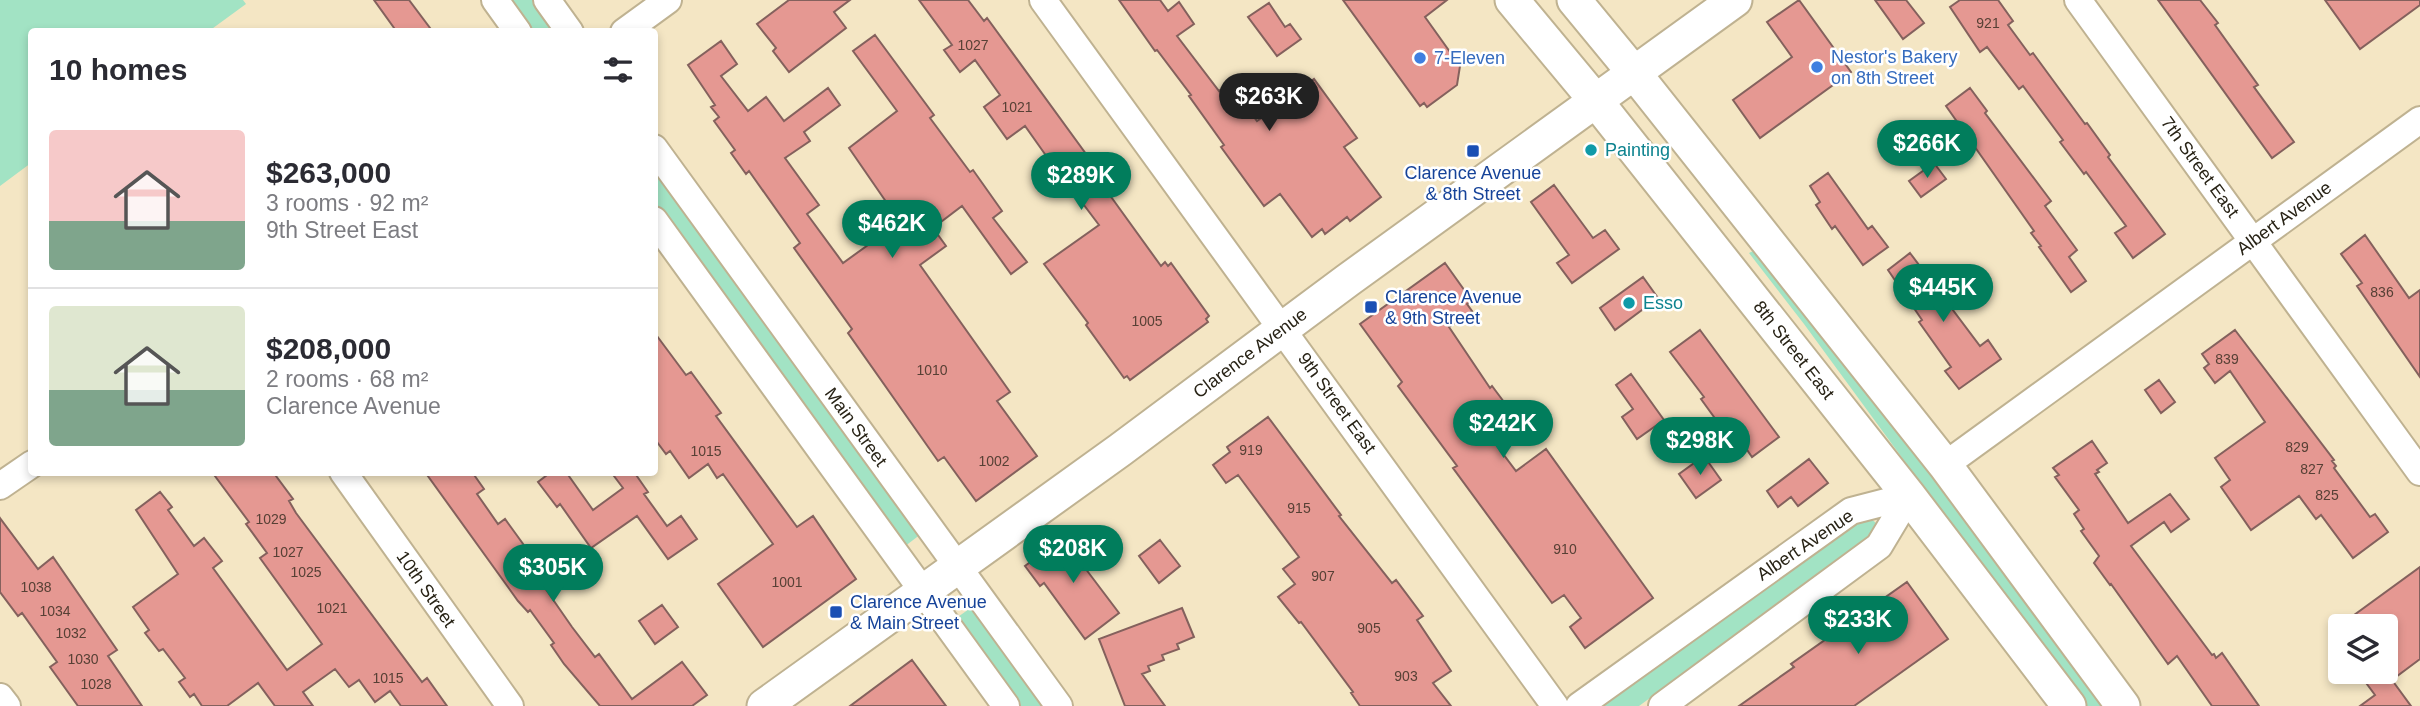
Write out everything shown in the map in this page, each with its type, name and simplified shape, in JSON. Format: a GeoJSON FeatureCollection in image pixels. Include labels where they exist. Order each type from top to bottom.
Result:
{"type":"FeatureCollection","features":[{"type":"Feature","properties":{"kind":"main road","name":"8th Street East"},"geometry":{"type":"LineString","coordinates":[[1512,0],[1596,101],[1909,496],[2069,706]]}},
{"type":"Feature","properties":{"kind":"main road"},"geometry":{"type":"LineString","coordinates":[[1574,0],[1945,465],[2123,706]]}},
{"type":"Feature","properties":{"kind":"main road","name":"Clarence Avenue"},"geometry":{"type":"LineString","coordinates":[[764,706],[1131,442],[1735,0]]}},
{"type":"Feature","properties":{"kind":"street"},"geometry":{"type":"LineString","coordinates":[[495,0],[514,28]]}},
{"type":"Feature","properties":{"kind":"street"},"geometry":{"type":"LineString","coordinates":[[547,0],[567,28]]}},
{"type":"Feature","properties":{"kind":"street"},"geometry":{"type":"LineString","coordinates":[[630,28],[668,0]]}},
{"type":"Feature","properties":{"kind":"street","name":"9th Street East"},"geometry":{"type":"LineString","coordinates":[[1043,0],[1555,706]]}},
{"type":"Feature","properties":{"kind":"street","name":"7th Street East"},"geometry":{"type":"LineString","coordinates":[[2078,0],[2420,472]]}},
{"type":"Feature","properties":{"kind":"street","name":"Albert Avenue"},"geometry":{"type":"LineString","coordinates":[[1945,465],[2420,120]]}},
{"type":"Feature","properties":{"kind":"street","name":"Main Street"},"geometry":{"type":"LineString","coordinates":[[658,154],[1059,706]]}},
{"type":"Feature","properties":{"kind":"street"},"geometry":{"type":"LineString","coordinates":[[658,226],[1006,706]]}},
{"type":"Feature","properties":{"kind":"street"},"geometry":{"type":"LineString","coordinates":[[0,486],[28,467]]}},
{"type":"Feature","properties":{"kind":"street","name":"10th Street"},"geometry":{"type":"LineString","coordinates":[[346,476],[510,706]]}},
{"type":"Feature","properties":{"kind":"street"},"geometry":{"type":"LineString","coordinates":[[1662,706],[1879,546],[1909,496]]}},
{"type":"Feature","properties":{"kind":"street","name":"Albert Avenue"},"geometry":{"type":"LineString","coordinates":[[1579,706],[1851,511],[1909,496]]}},
{"type":"Feature","properties":{"kind":"street"},"geometry":{"type":"LineString","coordinates":[[0,697],[7,706]]}},
{"type":"Feature","properties":{"kind":"green space"},"geometry":{"type":"Polygon","coordinates":[[[0,0],[243,0],[246,4],[213,28],[28,28],[28,165],[0,186],[0,0]]]}},
{"type":"Feature","properties":{"kind":"green space"},"geometry":{"type":"Polygon","coordinates":[[[503,0],[532,0],[551,28],[524,28],[503,0]]]}},
{"type":"Feature","properties":{"kind":"green space"},"geometry":{"type":"Polygon","coordinates":[[[658,173],[921,534],[900,550],[891,532],[658,211],[658,173]]]}},
{"type":"Feature","properties":{"kind":"green space"},"geometry":{"type":"Polygon","coordinates":[[[1755,250],[1884,405],[2102,706],[2084,706],[1749,253],[1755,250]]]}},
{"type":"Feature","properties":{"kind":"green space"},"geometry":{"type":"Polygon","coordinates":[[[1863,516],[1868,516],[1877,524],[1868,540],[1639,706],[1600,706],[1863,516]]]}},
{"type":"Feature","properties":{"kind":"green space"},"geometry":{"type":"Polygon","coordinates":[[[979,602],[1046,706],[1019,706],[955,619],[979,602]]]}},
{"type":"Feature","properties":{"kind":"building"},"geometry":{"type":"Polygon","coordinates":[[[374,0],[409,0],[430,28],[394,28],[374,0]]]}},
{"type":"Feature","properties":{"kind":"building"},"geometry":{"type":"Polygon","coordinates":[[[789,0],[850,0],[834,12],[846,28],[789,72],[773,51],[776,48],[757,24],[789,0]]]}},
{"type":"Feature","properties":{"kind":"building"},"geometry":{"type":"Polygon","coordinates":[[[919,0],[968,0],[984,21],[987,18],[1113,191],[1109,194],[1161,266],[1165,262],[1168,266],[1171,263],[1209,316],[1206,319],[1208,322],[1130,380],[1127,376],[1124,378],[1086,325],[1088,323],[1044,264],[1099,225],[1071,188],[1066,192],[1042,161],[1047,157],[1025,126],[1007,139],[984,107],[1000,95],[975,60],[960,72],[944,50],[952,45],[919,0]]]}},
{"type":"Feature","properties":{"kind":"building"},"geometry":{"type":"Polygon","coordinates":[[[1119,0],[1160,0],[1168,11],[1179,2],[1194,24],[1177,36],[1219,91],[1229,83],[1257,121],[1314,79],[1357,138],[1344,147],[1381,197],[1350,221],[1347,217],[1325,234],[1322,229],[1312,237],[1280,194],[1264,206],[1221,147],[1224,145],[1189,96],[1191,95],[1157,50],[1155,51],[1119,0]]]}},
{"type":"Feature","properties":{"kind":"building","name":"7-Eleven"},"geometry":{"type":"Polygon","coordinates":[[[1343,0],[1447,0],[1425,17],[1460,66],[1457,85],[1427,107],[1424,103],[1420,106],[1343,0]]]}},
{"type":"Feature","properties":{"kind":"building"},"geometry":{"type":"Polygon","coordinates":[[[1799,0],[1851,72],[1760,138],[1733,100],[1792,57],[1767,22],[1799,0]]]}},
{"type":"Feature","properties":{"kind":"building"},"geometry":{"type":"Polygon","coordinates":[[[1875,0],[1906,0],[1924,23],[1903,39],[1875,0]]]}},
{"type":"Feature","properties":{"kind":"building"},"geometry":{"type":"Polygon","coordinates":[[[1960,0],[1998,0],[2013,21],[2008,25],[2030,55],[2033,53],[2085,124],[2087,123],[2110,155],[2108,157],[2165,234],[2133,258],[2115,233],[2126,226],[2060,142],[2063,140],[2023,86],[2019,89],[1987,47],[1980,52],[1950,7],[1960,0]]]}},
{"type":"Feature","properties":{"kind":"building"},"geometry":{"type":"Polygon","coordinates":[[[2158,0],[2200,0],[2258,85],[2254,87],[2294,142],[2272,158],[2158,0]]]}},
{"type":"Feature","properties":{"kind":"building"},"geometry":{"type":"Polygon","coordinates":[[[2325,0],[2420,0],[2420,5],[2360,49],[2325,0]]]}},
{"type":"Feature","properties":{"kind":"building"},"geometry":{"type":"Polygon","coordinates":[[[1269,3],[1285,27],[1290,24],[1301,39],[1277,56],[1248,17],[1269,3]]]}},
{"type":"Feature","properties":{"kind":"building"},"geometry":{"type":"Polygon","coordinates":[[[875,35],[934,115],[930,118],[970,172],[973,170],[1002,211],[993,218],[1027,262],[1011,274],[962,206],[933,228],[946,246],[920,265],[1010,392],[997,401],[1037,456],[976,501],[944,457],[938,461],[848,333],[852,329],[794,248],[800,243],[749,171],[746,174],[731,153],[735,150],[714,121],[719,117],[711,107],[715,105],[688,65],[721,41],[737,64],[721,76],[748,111],[766,97],[784,121],[828,88],[840,105],[804,132],[810,141],[785,158],[819,205],[807,214],[843,263],[900,222],[849,148],[897,111],[853,51],[875,35]]]}},
{"type":"Feature","properties":{"kind":"building"},"geometry":{"type":"Polygon","coordinates":[[[1970,88],[1987,111],[1985,113],[2051,201],[2045,206],[2077,250],[2069,257],[2086,281],[2071,292],[2039,247],[2041,246],[2031,233],[2034,231],[1946,106],[1970,88]]]}},
{"type":"Feature","properties":{"kind":"building"},"geometry":{"type":"Polygon","coordinates":[[[1934,163],[1946,179],[1921,197],[1909,181],[1934,163]]]}},
{"type":"Feature","properties":{"kind":"building"},"geometry":{"type":"Polygon","coordinates":[[[1828,173],[1868,229],[1872,226],[1888,247],[1863,265],[1835,226],[1832,229],[1816,205],[1820,202],[1810,186],[1828,173]]]}},
{"type":"Feature","properties":{"kind":"building","name":"Esso"},"geometry":{"type":"Polygon","coordinates":[[[1554,185],[1593,238],[1605,230],[1619,249],[1572,283],[1557,263],[1569,255],[1531,202],[1554,185]]]}},
{"type":"Feature","properties":{"kind":"building"},"geometry":{"type":"Polygon","coordinates":[[[2365,235],[2409,298],[2420,290],[2420,377],[2357,286],[2362,283],[2341,254],[2365,235]]]}},
{"type":"Feature","properties":{"kind":"building"},"geometry":{"type":"Polygon","coordinates":[[[1910,253],[1980,346],[1988,340],[2001,359],[1959,389],[1945,371],[1951,367],[1919,322],[1922,320],[1888,270],[1910,253]]]}},
{"type":"Feature","properties":{"kind":"building"},"geometry":{"type":"Polygon","coordinates":[[[1445,263],[1472,301],[1467,304],[1472,311],[1449,327],[1490,388],[1492,386],[1504,402],[1479,422],[1516,471],[1546,449],[1653,598],[1585,648],[1570,627],[1581,618],[1564,595],[1552,603],[1453,468],[1457,466],[1398,386],[1402,382],[1360,324],[1445,263]]]}},
{"type":"Feature","properties":{"kind":"building","name":"Esso"},"geometry":{"type":"Polygon","coordinates":[[[1643,277],[1658,298],[1615,330],[1600,308],[1643,277]]]}},
{"type":"Feature","properties":{"kind":"building"},"geometry":{"type":"Polygon","coordinates":[[[1700,330],[1779,437],[1752,457],[1736,434],[1730,439],[1701,399],[1704,397],[1670,352],[1700,330]]]}},
{"type":"Feature","properties":{"kind":"building"},"geometry":{"type":"Polygon","coordinates":[[[2235,330],[2334,460],[2334,468],[2370,517],[2375,514],[2388,532],[2353,558],[2321,515],[2316,519],[2299,496],[2251,530],[2221,487],[2230,480],[2215,458],[2265,422],[2230,371],[2215,383],[2204,368],[2209,364],[2202,354],[2235,330]]]}},
{"type":"Feature","properties":{"kind":"building"},"geometry":{"type":"Polygon","coordinates":[[[658,337],[686,375],[691,372],[721,413],[716,416],[797,527],[813,516],[856,579],[763,647],[718,584],[773,544],[723,474],[717,478],[708,464],[689,478],[670,451],[666,454],[658,443],[658,337]]]}},
{"type":"Feature","properties":{"kind":"building"},"geometry":{"type":"Polygon","coordinates":[[[1631,374],[1664,420],[1637,439],[1622,417],[1633,409],[1616,385],[1631,374]]]}},
{"type":"Feature","properties":{"kind":"building"},"geometry":{"type":"Polygon","coordinates":[[[2159,380],[2175,402],[2161,413],[2145,390],[2159,380]]]}},
{"type":"Feature","properties":{"kind":"building"},"geometry":{"type":"Polygon","coordinates":[[[1268,417],[1341,515],[1339,516],[1392,583],[1396,580],[1423,616],[1417,620],[1451,671],[1433,683],[1451,706],[1360,706],[1351,693],[1353,692],[1301,622],[1299,623],[1278,597],[1295,584],[1283,569],[1299,557],[1238,475],[1226,483],[1213,465],[1230,452],[1227,447],[1268,417]]]}},
{"type":"Feature","properties":{"kind":"building"},"geometry":{"type":"Polygon","coordinates":[[[2092,441],[2107,463],[2095,474],[2128,523],[2170,494],[2189,519],[2171,532],[2164,522],[2131,546],[2212,655],[2216,658],[2222,653],[2259,706],[2212,706],[2177,656],[2168,664],[2094,563],[2099,556],[2081,531],[2084,529],[2074,514],[2079,510],[2055,477],[2059,475],[2053,468],[2092,441]]]}},
{"type":"Feature","properties":{"kind":"building"},"geometry":{"type":"Polygon","coordinates":[[[1704,456],[1721,480],[1696,498],[1679,474],[1704,456]]]}},
{"type":"Feature","properties":{"kind":"building"},"geometry":{"type":"Polygon","coordinates":[[[1809,459],[1828,483],[1798,506],[1791,497],[1778,507],[1767,491],[1809,459]]]}},
{"type":"Feature","properties":{"kind":"building"},"geometry":{"type":"Polygon","coordinates":[[[215,476],[276,476],[293,499],[289,501],[296,513],[422,682],[427,678],[447,706],[401,706],[390,691],[375,702],[359,680],[349,687],[335,669],[303,692],[313,706],[275,706],[258,683],[227,706],[202,706],[194,694],[190,697],[179,682],[185,678],[163,649],[159,651],[145,633],[149,630],[133,607],[178,574],[136,510],[160,492],[172,507],[168,510],[194,546],[204,538],[222,561],[213,568],[287,670],[322,644],[260,558],[267,553],[246,524],[249,522],[215,476]]]}},
{"type":"Feature","properties":{"kind":"building"},"geometry":{"type":"Polygon","coordinates":[[[428,476],[475,476],[484,489],[477,494],[498,524],[505,519],[526,548],[520,552],[572,627],[595,657],[599,654],[632,699],[682,662],[707,695],[692,706],[600,706],[564,664],[551,645],[554,643],[530,610],[528,612],[428,476]]]}},
{"type":"Feature","properties":{"kind":"building"},"geometry":{"type":"Polygon","coordinates":[[[546,476],[569,476],[593,510],[623,488],[614,476],[637,476],[648,492],[644,494],[667,526],[681,516],[697,539],[668,559],[637,516],[591,548],[560,504],[557,507],[538,482],[546,476]]]}},
{"type":"Feature","properties":{"kind":"building"},"geometry":{"type":"Polygon","coordinates":[[[0,518],[38,569],[53,557],[117,650],[108,656],[142,706],[78,706],[50,667],[57,662],[22,613],[18,616],[0,592],[0,518]]]}},
{"type":"Feature","properties":{"kind":"building"},"geometry":{"type":"Polygon","coordinates":[[[1077,535],[1092,556],[1082,564],[1119,613],[1085,639],[1044,583],[1040,586],[1025,566],[1063,538],[1066,543],[1077,535]]]}},
{"type":"Feature","properties":{"kind":"building"},"geometry":{"type":"Polygon","coordinates":[[[1160,540],[1180,566],[1159,583],[1139,556],[1160,540]]]}},
{"type":"Feature","properties":{"kind":"building"},"geometry":{"type":"Polygon","coordinates":[[[2420,567],[2420,659],[2398,676],[2398,614],[2355,614],[2420,567]]]}},
{"type":"Feature","properties":{"kind":"building"},"geometry":{"type":"Polygon","coordinates":[[[1907,582],[1948,639],[1854,706],[1739,706],[1794,667],[1791,664],[1907,582]]]}},
{"type":"Feature","properties":{"kind":"building"},"geometry":{"type":"Polygon","coordinates":[[[662,605],[678,627],[655,644],[639,621],[662,605]]]}},
{"type":"Feature","properties":{"kind":"building"},"geometry":{"type":"Polygon","coordinates":[[[1182,608],[1194,637],[1177,644],[1179,649],[1162,655],[1164,660],[1148,666],[1150,671],[1142,674],[1165,706],[1125,706],[1099,639],[1182,608]]]}},
{"type":"Feature","properties":{"kind":"building"},"geometry":{"type":"Polygon","coordinates":[[[912,660],[946,706],[850,706],[912,660]]]}},
{"type":"Feature","properties":{"kind":"building"},"geometry":{"type":"Polygon","coordinates":[[[2367,684],[2395,684],[2411,706],[2360,706],[2375,695],[2367,684]]]}},
{"type":"Feature","properties":{"kind":"place","name":"7-Eleven"},"geometry":{"type":"Point","coordinates":[1420,58]}},
{"type":"Feature","properties":{"kind":"place","name":"Nestor's Bakery on 8th Street"},"geometry":{"type":"Point","coordinates":[1817,67]}},
{"type":"Feature","properties":{"kind":"place","name":"Painting"},"geometry":{"type":"Point","coordinates":[1591,150]}},
{"type":"Feature","properties":{"kind":"place","name":"Clarence Avenue & 8th Street"},"geometry":{"type":"Point","coordinates":[1473,151]}},
{"type":"Feature","properties":{"kind":"place","name":"Esso"},"geometry":{"type":"Point","coordinates":[1629,303]}},
{"type":"Feature","properties":{"kind":"place","name":"Clarence Avenue & 9th Street"},"geometry":{"type":"Point","coordinates":[1371,307]}},
{"type":"Feature","properties":{"kind":"place","name":"Clarence Avenue & Main Street"},"geometry":{"type":"Point","coordinates":[836,612]}}]}
